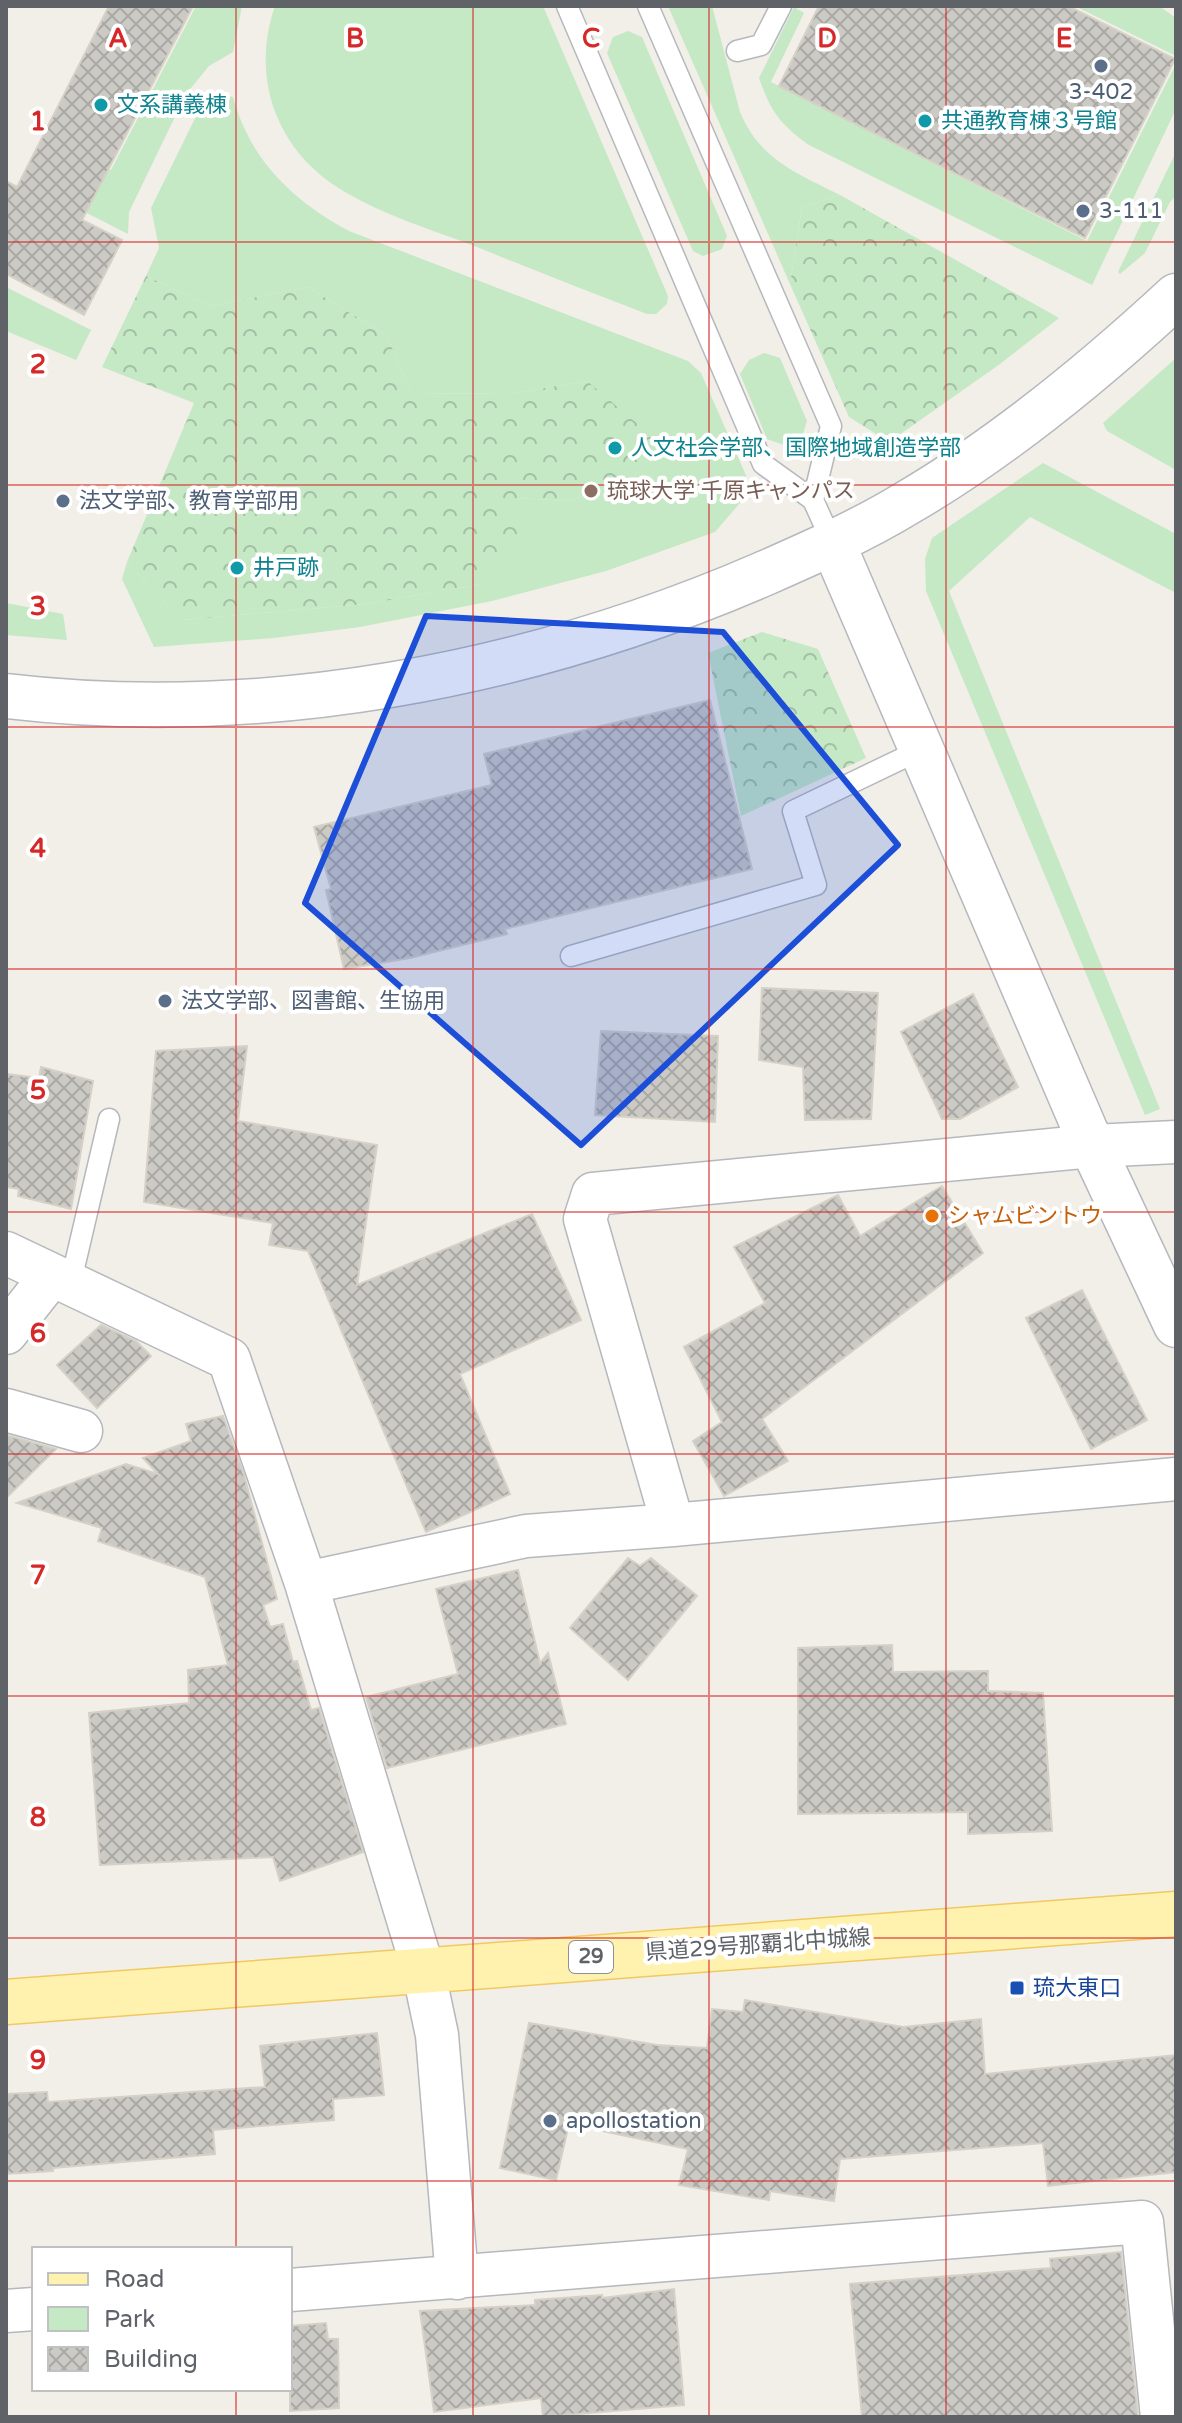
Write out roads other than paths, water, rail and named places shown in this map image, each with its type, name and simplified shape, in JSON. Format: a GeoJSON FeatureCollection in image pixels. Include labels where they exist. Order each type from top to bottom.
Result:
{"type":"FeatureCollection","features":[{"type":"Feature","properties":{"kind":"main road","name":"県道29号那覇北中城線"},"geometry":{"type":"LineString","coordinates":[[6,2002],[1176,1914]]}},
{"type":"Feature","properties":{"kind":"street"},"geometry":{"type":"LineString","coordinates":[[6,696],[58,702],[215,703],[353,691],[436,677],[575,644],[642,623],[833,544],[906,504],[1003,438],[1093,368],[1176,296]]}},
{"type":"Feature","properties":{"kind":"street"},"geometry":{"type":"LineString","coordinates":[[833,544],[1092,1146],[1176,1325]]}},
{"type":"Feature","properties":{"kind":"street"},"geometry":{"type":"LineString","coordinates":[[673,1525],[585,1219],[593,1194],[1092,1146],[1176,1142]]}},
{"type":"Feature","properties":{"kind":"street"},"geometry":{"type":"LineString","coordinates":[[6,1253],[229,1359],[306,1583],[423,1969],[437,2035],[457,2278]]}},
{"type":"Feature","properties":{"kind":"street"},"geometry":{"type":"LineString","coordinates":[[6,1333],[61,1280]]}},
{"type":"Feature","properties":{"kind":"street"},"geometry":{"type":"LineString","coordinates":[[6,1410],[81,1431]]}},
{"type":"Feature","properties":{"kind":"street"},"geometry":{"type":"LineString","coordinates":[[306,1583],[526,1536],[1176,1479]]}},
{"type":"Feature","properties":{"kind":"street"},"geometry":{"type":"LineString","coordinates":[[292,2290],[1142,2222],[1162,2417]]}},
{"type":"Feature","properties":{"kind":"street"},"geometry":{"type":"LineString","coordinates":[[6,2311],[32,2309]]}},
{"type":"Feature","properties":{"kind":"lane"},"geometry":{"type":"LineString","coordinates":[[567,6],[763,464],[813,500],[833,544]]}},
{"type":"Feature","properties":{"kind":"lane"},"geometry":{"type":"LineString","coordinates":[[648,6],[831,426],[813,500]]}},
{"type":"Feature","properties":{"kind":"lane"},"geometry":{"type":"LineString","coordinates":[[737,51],[761,45],[781,6]]}},
{"type":"Feature","properties":{"kind":"lane"},"geometry":{"type":"LineString","coordinates":[[571,956],[816,885],[793,811],[922,749]]}},
{"type":"Feature","properties":{"kind":"lane"},"geometry":{"type":"LineString","coordinates":[[61,1280],[109,1119]]}},
{"type":"Feature","properties":{"kind":"place","name":"3-402"},"geometry":{"type":"Point","coordinates":[1101,66]}},
{"type":"Feature","properties":{"kind":"place","name":"文系講義棟"},"geometry":{"type":"Point","coordinates":[101,105]}},
{"type":"Feature","properties":{"kind":"place","name":"共通教育棟３号館"},"geometry":{"type":"Point","coordinates":[925,121]}},
{"type":"Feature","properties":{"kind":"place","name":"3-111"},"geometry":{"type":"Point","coordinates":[1083,211]}},
{"type":"Feature","properties":{"kind":"place","name":"人文社会学部、国際地域創造学部"},"geometry":{"type":"Point","coordinates":[615,448]}},
{"type":"Feature","properties":{"kind":"place","name":"琉球大学 千原キャンパス"},"geometry":{"type":"Point","coordinates":[591,491]}},
{"type":"Feature","properties":{"kind":"place","name":"法文学部、教育学部用"},"geometry":{"type":"Point","coordinates":[63,501]}},
{"type":"Feature","properties":{"kind":"place","name":"井戸跡"},"geometry":{"type":"Point","coordinates":[237,568]}},
{"type":"Feature","properties":{"kind":"place","name":"法文学部、図書館、生協用"},"geometry":{"type":"Point","coordinates":[165,1001]}},
{"type":"Feature","properties":{"kind":"place","name":"シャムビントウ"},"geometry":{"type":"Point","coordinates":[932,1216]}},
{"type":"Feature","properties":{"kind":"place","name":"琉大東口"},"geometry":{"type":"Point","coordinates":[1017,1988]}},
{"type":"Feature","properties":{"kind":"place","name":"apollostation"},"geometry":{"type":"Point","coordinates":[550,2121]}}]}
